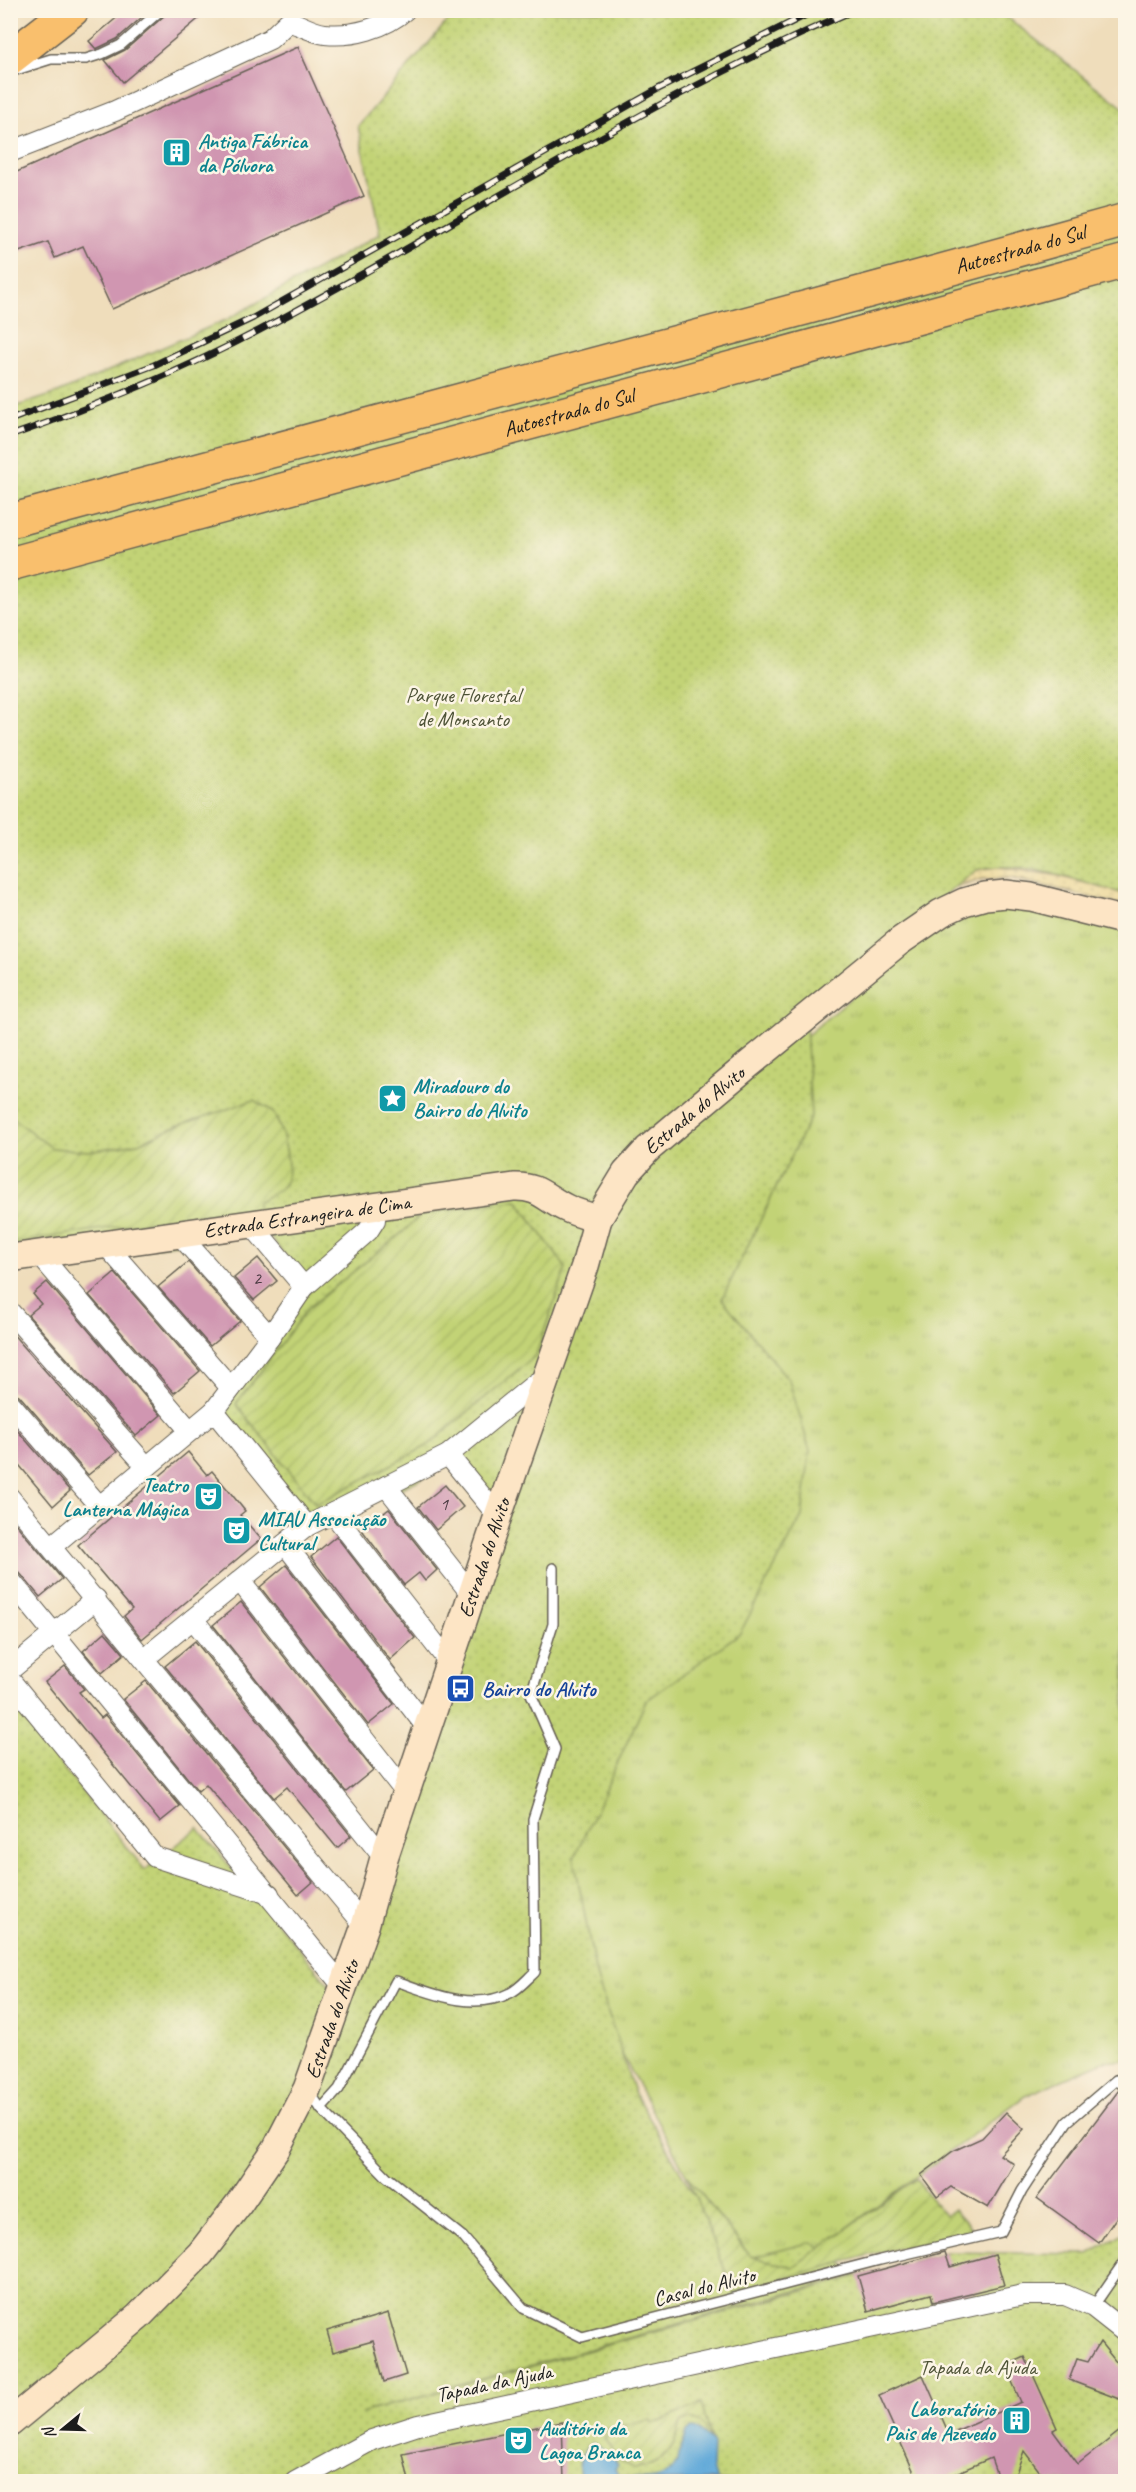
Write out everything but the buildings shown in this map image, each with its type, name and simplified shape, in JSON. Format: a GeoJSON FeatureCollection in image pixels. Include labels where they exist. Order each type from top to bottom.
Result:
{"type":"FeatureCollection","features":[{"type":"Feature","properties":{"kind":"highway"},"geometry":{"type":"LineString","coordinates":[[10,58],[72,10]]}},
{"type":"Feature","properties":{"kind":"highway","name":"Autoestrada do Sul"},"geometry":{"type":"LineString","coordinates":[[10,521],[1125,220]]}},
{"type":"Feature","properties":{"kind":"highway","name":"Autoestrada do Sul"},"geometry":{"type":"LineString","coordinates":[[10,564],[1125,261]]}},
{"type":"Feature","properties":{"kind":"street"},"geometry":{"type":"LineString","coordinates":[[10,152],[115,111],[270,39],[285,16],[324,34],[358,33],[396,19],[405,10]]}},
{"type":"Feature","properties":{"kind":"street","name":"Estrada do Alvito"},"geometry":{"type":"LineString","coordinates":[[10,2423],[138,2317],[201,2253],[314,2099],[342,1985],[365,1926],[384,1858],[498,1516],[585,1266],[598,1219],[626,1173],[648,1149],[891,948],[941,913],[975,899],[1006,894],[1031,897],[1125,921]]}},
{"type":"Feature","properties":{"kind":"street","name":"Estrada Estrangeira de Cima"},"geometry":{"type":"LineString","coordinates":[[10,1258],[524,1186],[540,1190],[565,1208],[598,1219]]}},
{"type":"Feature","properties":{"kind":"street"},"geometry":{"type":"LineString","coordinates":[[52,1546],[214,1411],[270,1337],[304,1287],[368,1231],[375,1220],[375,1206]]}},
{"type":"Feature","properties":{"kind":"street"},"geometry":{"type":"LineString","coordinates":[[251,1224],[304,1287]]}},
{"type":"Feature","properties":{"kind":"street"},"geometry":{"type":"LineString","coordinates":[[179,1234],[270,1337]]}},
{"type":"Feature","properties":{"kind":"street"},"geometry":{"type":"LineString","coordinates":[[105,1244],[231,1388]]}},
{"type":"Feature","properties":{"kind":"street"},"geometry":{"type":"LineString","coordinates":[[39,1254],[190,1431]]}},
{"type":"Feature","properties":{"kind":"street"},"geometry":{"type":"LineString","coordinates":[[10,1312],[147,1467]]}},
{"type":"Feature","properties":{"kind":"street"},"geometry":{"type":"LineString","coordinates":[[145,1658],[307,1526],[448,1455],[536,1383],[546,1382]]}},
{"type":"Feature","properties":{"kind":"street"},"geometry":{"type":"LineString","coordinates":[[10,1403],[100,1507]]}},
{"type":"Feature","properties":{"kind":"street"},"geometry":{"type":"LineString","coordinates":[[214,1411],[307,1526]]}},
{"type":"Feature","properties":{"kind":"street"},"geometry":{"type":"LineString","coordinates":[[448,1455],[498,1516]]}},
{"type":"Feature","properties":{"kind":"street"},"geometry":{"type":"LineString","coordinates":[[386,1486],[472,1595]]}},
{"type":"Feature","properties":{"kind":"street"},"geometry":{"type":"LineString","coordinates":[[10,1498],[365,1926]]}},
{"type":"Feature","properties":{"kind":"street"},"geometry":{"type":"LineString","coordinates":[[333,1513],[449,1662]]}},
{"type":"Feature","properties":{"kind":"street"},"geometry":{"type":"LineString","coordinates":[[285,1544],[428,1729]]}},
{"type":"Feature","properties":{"kind":"street"},"geometry":{"type":"LineString","coordinates":[[10,1580],[342,1985]]}},
{"type":"Feature","properties":{"kind":"street"},"geometry":{"type":"LineString","coordinates":[[240,1581],[406,1793]]}},
{"type":"Feature","properties":{"kind":"street"},"geometry":{"type":"LineString","coordinates":[[10,1670],[96,1599]]}},
{"type":"Feature","properties":{"kind":"street"},"geometry":{"type":"LineString","coordinates":[[193,1619],[384,1858]]}},
{"type":"Feature","properties":{"kind":"street"},"geometry":{"type":"LineString","coordinates":[[10,1680],[155,1857],[269,1894]]}},
{"type":"Feature","properties":{"kind":"street","name":"Tapada da Ajuda"},"geometry":{"type":"LineString","coordinates":[[296,2481],[372,2440],[418,2425],[1023,2295],[1065,2295],[1094,2307],[1125,2333]]}},
{"type":"Feature","properties":{"kind":"lane"},"geometry":{"type":"LineString","coordinates":[[10,71],[51,59],[86,59],[102,54],[121,45],[161,10]]}},
{"type":"Feature","properties":{"kind":"lane"},"geometry":{"type":"LineString","coordinates":[[314,2099],[339,2089],[396,1981],[453,2000],[484,2001],[510,1993],[535,1972],[533,1820],[555,1749],[531,1694],[553,1624],[553,1568]]}},
{"type":"Feature","properties":{"kind":"lane","name":"Casal do Alvito"},"geometry":{"type":"LineString","coordinates":[[314,2099],[387,2176],[463,2236],[524,2308],[582,2337],[880,2260],[1001,2232],[1022,2191],[1067,2122],[1116,2080],[1125,2087]]}},
{"type":"Feature","properties":{"kind":"lane"},"geometry":{"type":"LineString","coordinates":[[1094,2307],[1125,2259]]}},
{"type":"Feature","properties":{"kind":"green space","name":"Parque Florestal de Monsanto"},"geometry":{"type":"Polygon","coordinates":[[[456,11],[999,11],[1125,109],[1125,894],[1033,869],[995,867],[977,870],[805,1006],[811,1116],[722,1299],[789,1380],[810,1451],[802,1516],[740,1633],[646,1701],[574,1858],[596,1975],[634,2092],[707,2217],[750,2258],[812,2242],[857,2274],[361,2413],[945,2252],[1088,2254],[1125,2232],[1125,2481],[11,2481],[10,1702],[145,1870],[198,1828],[341,1999],[505,1523],[455,1462],[312,1532],[213,1413],[312,1288],[266,1232],[11,1266],[11,408],[58,393],[228,319],[380,234],[358,126],[456,11]]]}},
{"type":"Feature","properties":{"kind":"green space"},"geometry":{"type":"Polygon","coordinates":[[[1025,908],[1125,931],[1125,2060],[1104,2062],[1025,2096],[793,2268],[750,2256],[687,2176],[615,2041],[582,1935],[569,1839],[673,1150],[909,948],[966,912],[1025,908]]]}},
{"type":"Feature","properties":{"kind":"green space"},"geometry":{"type":"Polygon","coordinates":[[[254,1100],[271,1111],[277,1120],[284,1140],[288,1163],[285,1182],[279,1190],[257,1202],[257,1211],[193,1215],[11,1243],[10,1116],[52,1148],[89,1151],[138,1143],[177,1126],[254,1100]]]}},
{"type":"Feature","properties":{"kind":"green space"},"geometry":{"type":"Polygon","coordinates":[[[517,1200],[566,1268],[536,1355],[427,1446],[316,1504],[236,1404],[307,1309],[422,1214],[517,1200]]]}},
{"type":"Feature","properties":{"kind":"green space"},"geometry":{"type":"Polygon","coordinates":[[[687,2176],[750,2256],[793,2267],[916,2179],[945,2216],[954,2209],[976,2233],[881,2252],[734,2292],[687,2176]]]}},
{"type":"Feature","properties":{"kind":"green space"},"geometry":{"type":"Polygon","coordinates":[[[701,2404],[713,2442],[702,2423],[690,2419],[681,2423],[671,2449],[666,2455],[653,2463],[634,2469],[622,2462],[605,2440],[606,2429],[651,2420],[653,2424],[701,2404]]]}},
{"type":"Feature","properties":{"kind":"sand"},"geometry":{"type":"Polygon","coordinates":[[[1000,867],[1055,875],[1125,894],[1125,906],[1012,878],[982,879],[949,890],[965,874],[1000,867]]]}},
{"type":"Feature","properties":{"kind":"water"},"geometry":{"type":"Polygon","coordinates":[[[691,2429],[699,2430],[713,2442],[712,2469],[718,2481],[581,2481],[580,2460],[584,2451],[592,2443],[613,2457],[618,2465],[615,2469],[619,2476],[650,2479],[665,2474],[676,2464],[687,2432],[691,2429]]]}},
{"type":"Feature","properties":{"kind":"railway"},"geometry":{"type":"LineString","coordinates":[[10,420],[154,365],[253,318],[658,89],[816,10]]}},
{"type":"Feature","properties":{"kind":"railway"},"geometry":{"type":"LineString","coordinates":[[10,436],[137,388],[260,330],[628,122],[778,44],[855,10]]}},
{"type":"Feature","properties":{"kind":"place","name":"Antiga Fábrica da Pólvora"},"geometry":{"type":"Point","coordinates":[177,153]}},
{"type":"Feature","properties":{"kind":"place","name":"Miradouro do Bairro do Alvito"},"geometry":{"type":"Point","coordinates":[392,1098]}},
{"type":"Feature","properties":{"kind":"place","name":"Teatro Lanterna Mágica"},"geometry":{"type":"Point","coordinates":[209,1497]}},
{"type":"Feature","properties":{"kind":"place","name":"MIAU Associação Cultural"},"geometry":{"type":"Point","coordinates":[237,1531]}},
{"type":"Feature","properties":{"kind":"place","name":"Bairro do Alvito"},"geometry":{"type":"Point","coordinates":[461,1689]}},
{"type":"Feature","properties":{"kind":"place","name":"Laboratório Pais de Azevedo"},"geometry":{"type":"Point","coordinates":[1016,2421]}},
{"type":"Feature","properties":{"kind":"place","name":"Auditório da Lagoa Branca"},"geometry":{"type":"Point","coordinates":[518,2440]}}]}
